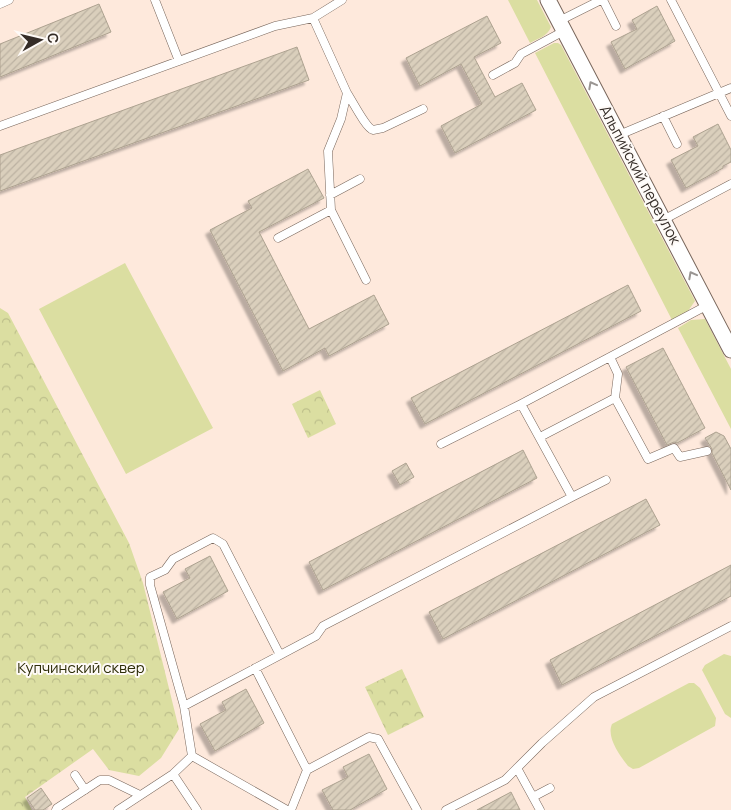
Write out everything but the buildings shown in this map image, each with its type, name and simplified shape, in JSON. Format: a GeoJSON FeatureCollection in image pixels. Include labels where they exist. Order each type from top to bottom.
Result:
{"type":"FeatureCollection","features":[{"type":"Feature","properties":{"kind":"street","name":"Альпийский переулок"},"geometry":{"type":"LineString","coordinates":[[548,0],[731,350]]}},
{"type":"Feature","properties":{"kind":"lane"},"geometry":{"type":"LineString","coordinates":[[0,4],[9,0]]}},
{"type":"Feature","properties":{"kind":"lane"},"geometry":{"type":"LineString","coordinates":[[156,0],[179,61]]}},
{"type":"Feature","properties":{"kind":"lane"},"geometry":{"type":"LineString","coordinates":[[0,126],[275,26],[313,18],[342,0]]}},
{"type":"Feature","properties":{"kind":"lane"},"geometry":{"type":"LineString","coordinates":[[493,75],[516,63],[521,54],[602,0],[616,26]]}},
{"type":"Feature","properties":{"kind":"lane"},"geometry":{"type":"LineString","coordinates":[[671,0],[731,116]]}},
{"type":"Feature","properties":{"kind":"lane"},"geometry":{"type":"LineString","coordinates":[[313,18],[347,93],[366,125],[373,130],[392,124],[423,109]]}},
{"type":"Feature","properties":{"kind":"lane"},"geometry":{"type":"LineString","coordinates":[[619,135],[731,88]]}},
{"type":"Feature","properties":{"kind":"lane"},"geometry":{"type":"LineString","coordinates":[[347,93],[341,119],[328,151],[331,210],[366,280]]}},
{"type":"Feature","properties":{"kind":"lane"},"geometry":{"type":"LineString","coordinates":[[663,116],[677,144]]}},
{"type":"Feature","properties":{"kind":"lane"},"geometry":{"type":"LineString","coordinates":[[330,194],[360,179]]}},
{"type":"Feature","properties":{"kind":"lane"},"geometry":{"type":"LineString","coordinates":[[663,220],[731,184]]}},
{"type":"Feature","properties":{"kind":"lane"},"geometry":{"type":"LineString","coordinates":[[278,238],[331,210]]}},
{"type":"Feature","properties":{"kind":"lane"},"geometry":{"type":"LineString","coordinates":[[441,444],[708,305]]}},
{"type":"Feature","properties":{"kind":"lane"},"geometry":{"type":"LineString","coordinates":[[610,357],[618,374],[615,398],[648,459],[674,448],[680,457],[707,451]]}},
{"type":"Feature","properties":{"kind":"lane"},"geometry":{"type":"LineString","coordinates":[[540,437],[615,398]]}},
{"type":"Feature","properties":{"kind":"lane"},"geometry":{"type":"LineString","coordinates":[[521,404],[572,497]]}},
{"type":"Feature","properties":{"kind":"lane"},"geometry":{"type":"LineString","coordinates":[[184,706],[316,636],[323,626],[606,480]]}},
{"type":"Feature","properties":{"kind":"lane"},"geometry":{"type":"LineString","coordinates":[[192,756],[184,706],[150,585],[150,577],[165,570],[173,558],[213,538],[223,544],[280,654]]}},
{"type":"Feature","properties":{"kind":"lane"},"geometry":{"type":"LineString","coordinates":[[446,810],[505,780],[542,742],[586,702],[731,626]]}},
{"type":"Feature","properties":{"kind":"lane"},"geometry":{"type":"LineString","coordinates":[[255,668],[307,770]]}},
{"type":"Feature","properties":{"kind":"lane"},"geometry":{"type":"LineString","coordinates":[[291,810],[307,770],[369,737],[378,739],[417,810]]}},
{"type":"Feature","properties":{"kind":"lane"},"geometry":{"type":"LineString","coordinates":[[118,810],[173,774],[192,756]]}},
{"type":"Feature","properties":{"kind":"lane"},"geometry":{"type":"LineString","coordinates":[[192,756],[287,810]]}},
{"type":"Feature","properties":{"kind":"lane"},"geometry":{"type":"LineString","coordinates":[[517,768],[540,810]]}},
{"type":"Feature","properties":{"kind":"lane"},"geometry":{"type":"LineString","coordinates":[[173,774],[198,810]]}},
{"type":"Feature","properties":{"kind":"lane"},"geometry":{"type":"LineString","coordinates":[[75,775],[85,790]]}},
{"type":"Feature","properties":{"kind":"lane"},"geometry":{"type":"LineString","coordinates":[[56,810],[100,780],[109,780],[140,795]]}},
{"type":"Feature","properties":{"kind":"lane"},"geometry":{"type":"LineString","coordinates":[[533,797],[550,788]]}},
{"type":"Feature","properties":{"kind":"green space"},"geometry":{"type":"Polygon","coordinates":[[[508,0],[537,0],[551,27],[550,30],[542,37],[530,43],[508,0]]]}},
{"type":"Feature","properties":{"kind":"green space"},"geometry":{"type":"Polygon","coordinates":[[[554,43],[561,45],[695,301],[688,311],[672,320],[535,53],[554,43]]]}},
{"type":"Feature","properties":{"kind":"green space"},"geometry":{"type":"Polygon","coordinates":[[[125,263],[213,428],[126,474],[39,309],[125,263]]]}},
{"type":"Feature","properties":{"kind":"green space","name":"Купчинский сквер"},"geometry":{"type":"Polygon","coordinates":[[[0,308],[8,313],[129,543],[143,583],[179,729],[161,758],[139,776],[109,770],[93,749],[25,797],[32,810],[0,810],[0,308]]]}},
{"type":"Feature","properties":{"kind":"green space"},"geometry":{"type":"Polygon","coordinates":[[[705,319],[731,369],[731,429],[678,328],[691,320],[705,319]]]}},
{"type":"Feature","properties":{"kind":"green space"},"geometry":{"type":"Polygon","coordinates":[[[320,390],[336,424],[308,438],[292,404],[320,390]]]}},
{"type":"Feature","properties":{"kind":"green space"},"geometry":{"type":"Polygon","coordinates":[[[724,654],[731,656],[731,718],[725,714],[702,670],[705,665],[724,654]]]}},
{"type":"Feature","properties":{"kind":"green space"},"geometry":{"type":"Polygon","coordinates":[[[402,669],[424,717],[388,735],[365,687],[402,669]]]}},
{"type":"Feature","properties":{"kind":"green space"},"geometry":{"type":"Polygon","coordinates":[[[689,683],[694,683],[700,688],[716,718],[715,726],[639,768],[633,769],[628,766],[612,740],[612,724],[689,683]]]}}]}
